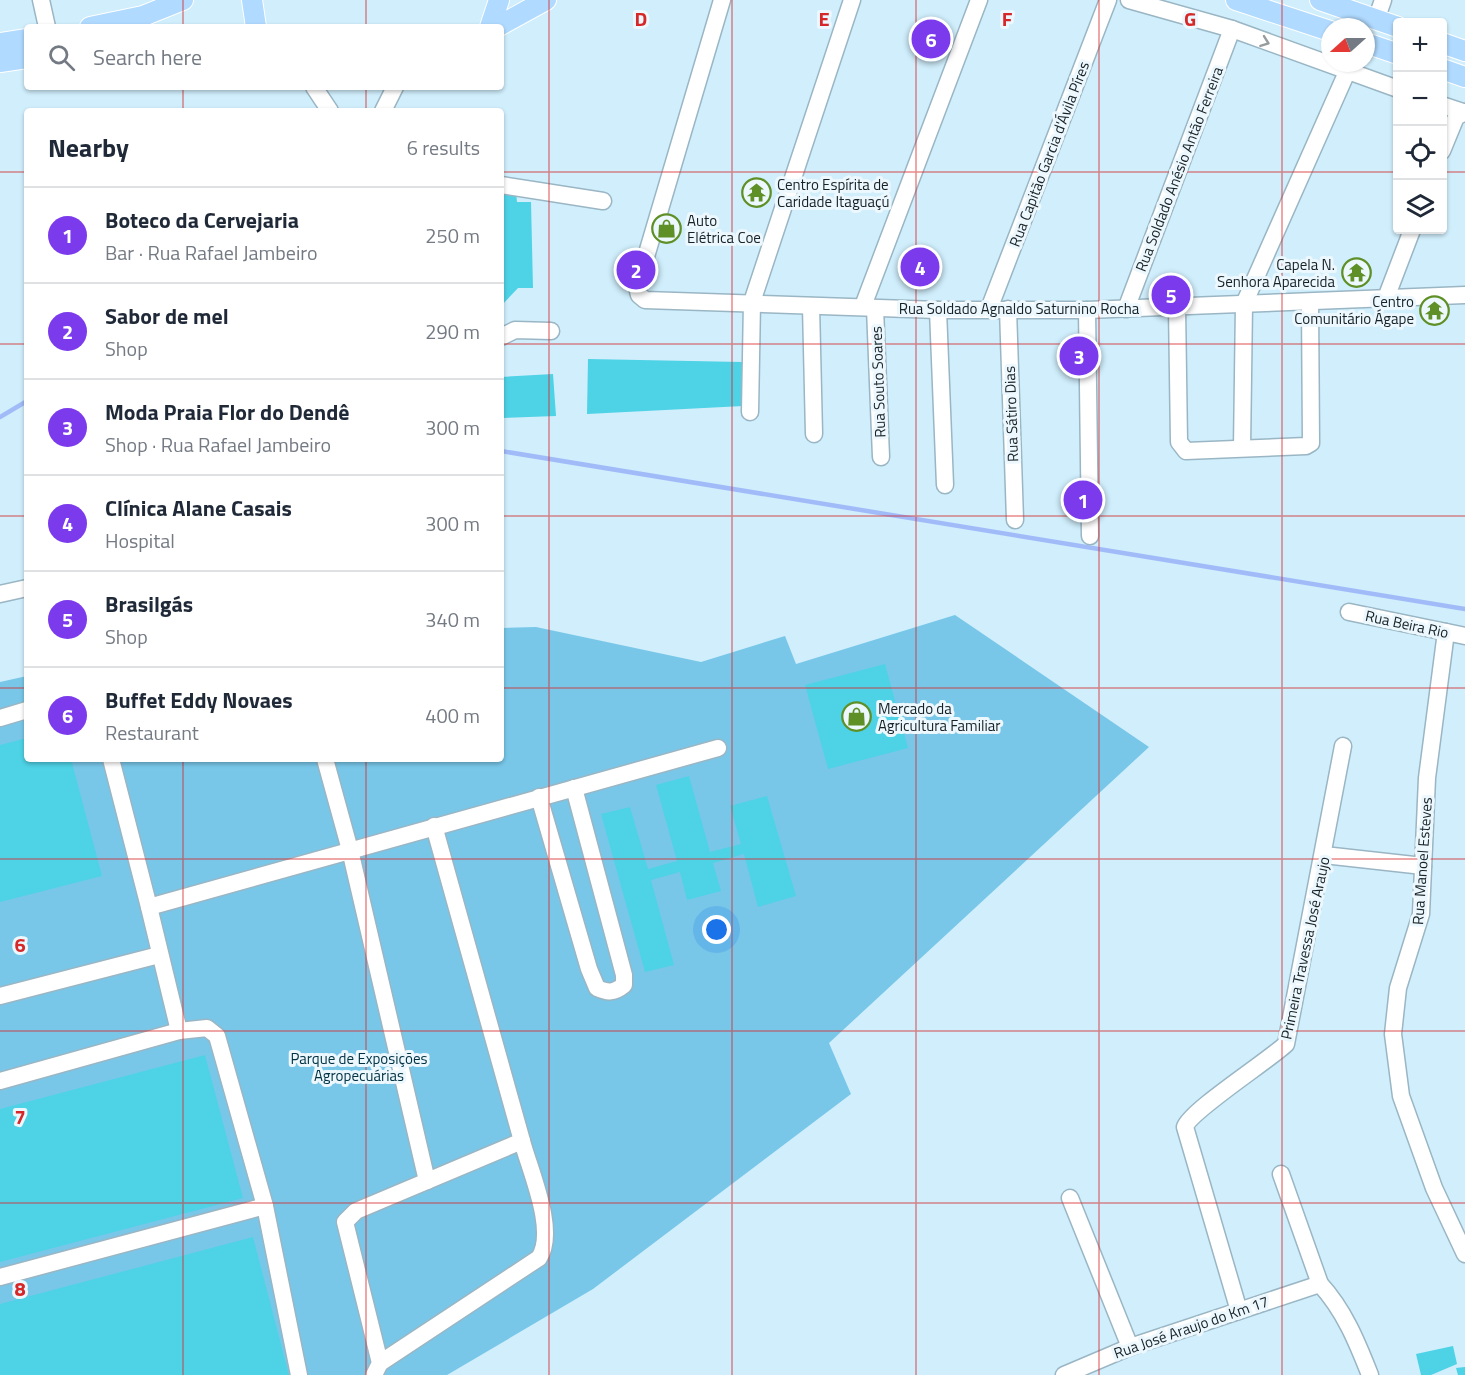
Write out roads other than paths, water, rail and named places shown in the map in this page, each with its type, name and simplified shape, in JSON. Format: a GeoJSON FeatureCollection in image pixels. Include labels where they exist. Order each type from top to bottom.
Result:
{"type":"FeatureCollection","features":[{"type":"Feature","properties":{"kind":"main road"},"geometry":{"type":"LineString","coordinates":[[104,24],[143,16],[183,0]]}},
{"type":"Feature","properties":{"kind":"main road"},"geometry":{"type":"LineString","coordinates":[[252,0],[256,24]]}},
{"type":"Feature","properties":{"kind":"main road"},"geometry":{"type":"LineString","coordinates":[[491,24],[499,0]]}},
{"type":"Feature","properties":{"kind":"main road"},"geometry":{"type":"LineString","coordinates":[[502,24],[546,0]]}},
{"type":"Feature","properties":{"kind":"main road"},"geometry":{"type":"LineString","coordinates":[[1236,0],[1321,28]]}},
{"type":"Feature","properties":{"kind":"main road"},"geometry":{"type":"LineString","coordinates":[[1320,0],[1393,25]]}},
{"type":"Feature","properties":{"kind":"main road"},"geometry":{"type":"LineString","coordinates":[[0,43],[24,39]]}},
{"type":"Feature","properties":{"kind":"main road"},"geometry":{"type":"LineString","coordinates":[[1447,44],[1465,51]]}},
{"type":"Feature","properties":{"kind":"main road"},"geometry":{"type":"LineString","coordinates":[[1375,46],[1393,52]]}},
{"type":"Feature","properties":{"kind":"main road"},"geometry":{"type":"LineString","coordinates":[[0,63],[24,59]]}},
{"type":"Feature","properties":{"kind":"main road"},"geometry":{"type":"LineString","coordinates":[[1447,70],[1465,77]]}},
{"type":"Feature","properties":{"kind":"street"},"geometry":{"type":"LineString","coordinates":[[41,0],[46,24]]}},
{"type":"Feature","properties":{"kind":"street","name":"Rua Soldado Agnaldo Saturnino Rocha"},"geometry":{"type":"LineString","coordinates":[[722,0],[638,287],[639,294],[645,300],[938,310],[1087,310],[1310,303],[1465,295]]}},
{"type":"Feature","properties":{"kind":"street"},"geometry":{"type":"LineString","coordinates":[[750,412],[752,303],[852,0]]}},
{"type":"Feature","properties":{"kind":"street"},"geometry":{"type":"LineString","coordinates":[[869,307],[979,0]]}},
{"type":"Feature","properties":{"kind":"street","name":"Rua Capitão Garcia d'Ávila Píres"},"geometry":{"type":"LineString","coordinates":[[989,309],[1108,0]]}},
{"type":"Feature","properties":{"kind":"street"},"geometry":{"type":"LineString","coordinates":[[1129,0],[1232,29],[1321,62]]}},
{"type":"Feature","properties":{"kind":"street"},"geometry":{"type":"LineString","coordinates":[[1376,20],[1383,0]]}},
{"type":"Feature","properties":{"kind":"street","name":"Rua Soldado Anésio Antão Ferreira"},"geometry":{"type":"LineString","coordinates":[[1126,309],[1232,29]]}},
{"type":"Feature","properties":{"kind":"street"},"geometry":{"type":"LineString","coordinates":[[1242,448],[1244,304],[1347,72],[1393,87]]}},
{"type":"Feature","properties":{"kind":"street"},"geometry":{"type":"LineString","coordinates":[[316,90],[328,108]]}},
{"type":"Feature","properties":{"kind":"street"},"geometry":{"type":"LineString","coordinates":[[384,108],[394,90]]}},
{"type":"Feature","properties":{"kind":"street"},"geometry":{"type":"LineString","coordinates":[[1447,106],[1464,112]]}},
{"type":"Feature","properties":{"kind":"street"},"geometry":{"type":"LineString","coordinates":[[1447,141],[1456,117],[1464,112]]}},
{"type":"Feature","properties":{"kind":"street"},"geometry":{"type":"LineString","coordinates":[[504,185],[603,201]]}},
{"type":"Feature","properties":{"kind":"street"},"geometry":{"type":"LineString","coordinates":[[1386,298],[1410,234]]}},
{"type":"Feature","properties":{"kind":"street"},"geometry":{"type":"LineString","coordinates":[[1177,307],[1179,442],[1186,450],[1306,446],[1311,443],[1313,436],[1310,303]]}},
{"type":"Feature","properties":{"kind":"street"},"geometry":{"type":"LineString","coordinates":[[811,306],[814,434]]}},
{"type":"Feature","properties":{"kind":"street","name":"Rua Souto Soares"},"geometry":{"type":"LineString","coordinates":[[869,307],[881,457]]}},
{"type":"Feature","properties":{"kind":"street","name":"Rua Sátiro Dias"},"geometry":{"type":"LineString","coordinates":[[1008,309],[1015,520]]}},
{"type":"Feature","properties":{"kind":"street"},"geometry":{"type":"LineString","coordinates":[[938,310],[945,485]]}},
{"type":"Feature","properties":{"kind":"street"},"geometry":{"type":"LineString","coordinates":[[1087,310],[1090,536]]}},
{"type":"Feature","properties":{"kind":"street"},"geometry":{"type":"LineString","coordinates":[[504,336],[515,330],[551,331]]}},
{"type":"Feature","properties":{"kind":"street"},"geometry":{"type":"LineString","coordinates":[[0,594],[24,589]]}},
{"type":"Feature","properties":{"kind":"street","name":"Rua Beira Rio"},"geometry":{"type":"LineString","coordinates":[[1349,612],[1465,636]]}},
{"type":"Feature","properties":{"kind":"street","name":"Rua Manoel Esteves"},"geometry":{"type":"LineString","coordinates":[[1446,632],[1427,778],[1419,927],[1398,988],[1393,1034],[1401,1096],[1409,1122],[1434,1188],[1465,1254]]}},
{"type":"Feature","properties":{"kind":"street"},"geometry":{"type":"LineString","coordinates":[[0,718],[24,711]]}},
{"type":"Feature","properties":{"kind":"street","name":"Primeira Travessa José Araujo"},"geometry":{"type":"LineString","coordinates":[[1239,1311],[1185,1127],[1196,1112],[1251,1074],[1286,1044],[1324,855],[1343,746]]}},
{"type":"Feature","properties":{"kind":"street"},"geometry":{"type":"LineString","coordinates":[[149,907],[718,748]]}},
{"type":"Feature","properties":{"kind":"street"},"geometry":{"type":"LineString","coordinates":[[112,762],[180,1031]]}},
{"type":"Feature","properties":{"kind":"street"},"geometry":{"type":"LineString","coordinates":[[326,762],[350,850],[427,1180]]}},
{"type":"Feature","properties":{"kind":"street"},"geometry":{"type":"LineString","coordinates":[[539,797],[589,969],[597,988],[607,993],[617,991],[624,985],[624,975],[574,788]]}},
{"type":"Feature","properties":{"kind":"street"},"geometry":{"type":"LineString","coordinates":[[434,826],[546,1225],[545,1250],[539,1258],[377,1369],[345,1222],[356,1211],[522,1142]]}},
{"type":"Feature","properties":{"kind":"street"},"geometry":{"type":"LineString","coordinates":[[1324,855],[1423,866]]}},
{"type":"Feature","properties":{"kind":"street"},"geometry":{"type":"LineString","coordinates":[[0,996],[159,955]]}},
{"type":"Feature","properties":{"kind":"street"},"geometry":{"type":"LineString","coordinates":[[0,1081],[180,1031],[207,1028],[217,1036],[265,1206],[299,1375]]}},
{"type":"Feature","properties":{"kind":"street"},"geometry":{"type":"LineString","coordinates":[[1281,1174],[1320,1284],[1332,1297],[1355,1336],[1370,1375]]}},
{"type":"Feature","properties":{"kind":"street"},"geometry":{"type":"LineString","coordinates":[[1070,1198],[1130,1347]]}},
{"type":"Feature","properties":{"kind":"street"},"geometry":{"type":"LineString","coordinates":[[0,1277],[265,1206]]}},
{"type":"Feature","properties":{"kind":"street","name":"Rua José Araujo do Km 17"},"geometry":{"type":"LineString","coordinates":[[1064,1375],[1130,1347],[1320,1284]]}},
{"type":"Feature","properties":{"kind":"waterway"},"geometry":{"type":"LineString","coordinates":[[0,417],[24,403]]}},
{"type":"Feature","properties":{"kind":"waterway"},"geometry":{"type":"LineString","coordinates":[[504,451],[1465,609]]}},
{"type":"Feature","properties":{"kind":"place","name":"Buffet Eddy Novaes"},"geometry":{"type":"Point","coordinates":[931,39]}},
{"type":"Feature","properties":{"kind":"place","name":"Centro Espírita de Caridade Itaguaçú"},"geometry":{"type":"Point","coordinates":[756,193]}},
{"type":"Feature","properties":{"kind":"place","name":"Auto Elétrica Coe"},"geometry":{"type":"Point","coordinates":[666,229]}},
{"type":"Feature","properties":{"kind":"place","name":"Clínica Alane Casais"},"geometry":{"type":"Point","coordinates":[920,267]}},
{"type":"Feature","properties":{"kind":"place","name":"Sabor de mel"},"geometry":{"type":"Point","coordinates":[636,270]}},
{"type":"Feature","properties":{"kind":"place","name":"Capela N. Senhora Aparecida"},"geometry":{"type":"Point","coordinates":[1356,273]}},
{"type":"Feature","properties":{"kind":"place","name":"Brasilgás"},"geometry":{"type":"Point","coordinates":[1171,295]}},
{"type":"Feature","properties":{"kind":"place","name":"Centro Comunitário Ágape"},"geometry":{"type":"Point","coordinates":[1435,310]}},
{"type":"Feature","properties":{"kind":"place","name":"Moda Praia Flor do Dendê"},"geometry":{"type":"Point","coordinates":[1079,356]}},
{"type":"Feature","properties":{"kind":"place","name":"Boteco da Cervejaria"},"geometry":{"type":"Point","coordinates":[1083,500]}},
{"type":"Feature","properties":{"kind":"place","name":"Mercado da Agricultura Familiar"},"geometry":{"type":"Point","coordinates":[857,717]}},
{"type":"Feature","properties":{"kind":"park label","name":"Parque de Exposições Agropecuárias"},"geometry":{"type":"Point","coordinates":[359,1066]}}]}
